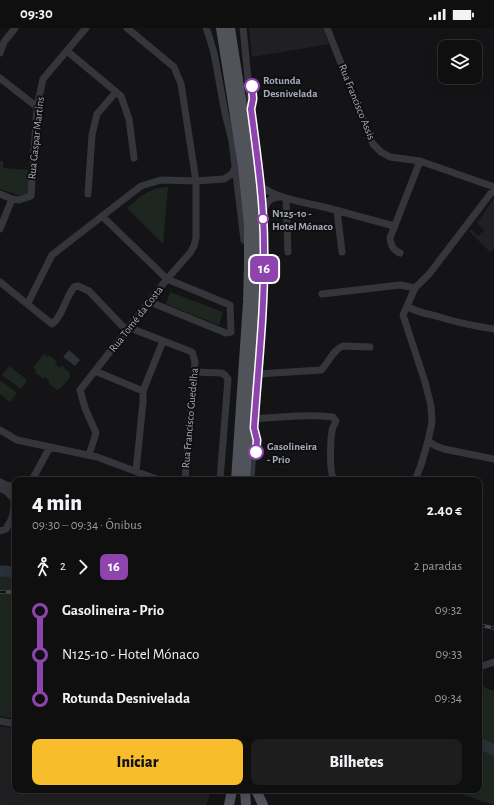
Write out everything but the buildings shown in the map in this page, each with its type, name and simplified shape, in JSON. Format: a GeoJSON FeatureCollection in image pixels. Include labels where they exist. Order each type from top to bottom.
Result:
{"type":"FeatureCollection","features":[{"type":"Feature","properties":{"kind":"main road"},"geometry":{"type":"LineString","coordinates":[[221,28],[243,166],[249,225],[248,302],[236,477]]}},
{"type":"Feature","properties":{"kind":"main road"},"geometry":{"type":"LineString","coordinates":[[230,28],[253,183],[257,236],[257,278],[245,477]]}},
{"type":"Feature","properties":{"kind":"main road"},"geometry":{"type":"LineString","coordinates":[[229,805],[231,793]]}},
{"type":"Feature","properties":{"kind":"main road"},"geometry":{"type":"LineString","coordinates":[[236,793],[237,805]]}},
{"type":"Feature","properties":{"kind":"main road"},"geometry":{"type":"LineString","coordinates":[[246,793],[246,805]]}},
{"type":"Feature","properties":{"kind":"main road"},"geometry":{"type":"LineString","coordinates":[[257,793],[263,805]]}},
{"type":"Feature","properties":{"kind":"street"},"geometry":{"type":"LineString","coordinates":[[0,53],[2,40],[15,28]]}},
{"type":"Feature","properties":{"kind":"street","name":"Rua Gaspar Martins"},"geometry":{"type":"LineString","coordinates":[[12,199],[19,200],[31,196],[37,107],[43,79],[86,28]]}},
{"type":"Feature","properties":{"kind":"street","name":"Rua Tomé da Costa"},"geometry":{"type":"LineString","coordinates":[[89,455],[96,433],[85,408],[80,390],[167,279],[190,253],[196,238],[196,181],[181,84],[174,67],[127,28]]}},
{"type":"Feature","properties":{"kind":"street"},"geometry":{"type":"LineString","coordinates":[[206,28],[210,36],[214,53],[225,113],[232,141],[244,233],[244,354]]}},
{"type":"Feature","properties":{"kind":"street"},"geometry":{"type":"LineString","coordinates":[[243,28],[261,186],[264,247],[264,281],[251,477]]}},
{"type":"Feature","properties":{"kind":"street","name":"Rua Francisco Assis"},"geometry":{"type":"LineString","coordinates":[[328,28],[373,144],[381,152],[390,157],[420,162],[494,188]]}},
{"type":"Feature","properties":{"kind":"street"},"geometry":{"type":"LineString","coordinates":[[67,51],[121,96],[130,119],[134,158]]}},
{"type":"Feature","properties":{"kind":"street"},"geometry":{"type":"LineString","coordinates":[[0,78],[37,107]]}},
{"type":"Feature","properties":{"kind":"street"},"geometry":{"type":"LineString","coordinates":[[88,194],[92,135],[97,114],[116,92]]}},
{"type":"Feature","properties":{"kind":"street"},"geometry":{"type":"LineString","coordinates":[[400,253],[393,249],[390,244],[390,238],[420,162]]}},
{"type":"Feature","properties":{"kind":"street"},"geometry":{"type":"LineString","coordinates":[[28,303],[52,255],[141,186],[161,180],[196,181],[224,178],[232,174],[236,165]]}},
{"type":"Feature","properties":{"kind":"street"},"geometry":{"type":"LineString","coordinates":[[218,179],[228,180],[235,184],[238,188]]}},
{"type":"Feature","properties":{"kind":"street"},"geometry":{"type":"LineString","coordinates":[[261,186],[267,191],[286,198],[394,226]]}},
{"type":"Feature","properties":{"kind":"street"},"geometry":{"type":"LineString","coordinates":[[416,477],[428,441],[432,422],[431,406],[425,382],[403,315],[415,288],[430,273],[494,188]]}},
{"type":"Feature","properties":{"kind":"street"},"geometry":{"type":"LineString","coordinates":[[0,194],[12,199],[0,229]]}},
{"type":"Feature","properties":{"kind":"street"},"geometry":{"type":"LineString","coordinates":[[263,212],[266,203],[270,199],[276,197],[286,198]]}},
{"type":"Feature","properties":{"kind":"street"},"geometry":{"type":"LineString","coordinates":[[286,198],[288,252]]}},
{"type":"Feature","properties":{"kind":"street"},"geometry":{"type":"LineString","coordinates":[[337,211],[342,252]]}},
{"type":"Feature","properties":{"kind":"street"},"geometry":{"type":"LineString","coordinates":[[102,216],[167,279],[230,305],[231,332],[226,333],[150,302]]}},
{"type":"Feature","properties":{"kind":"street"},"geometry":{"type":"LineString","coordinates":[[0,282],[28,303],[52,324],[57,321],[70,292],[74,287],[78,286],[89,291],[128,329]]}},
{"type":"Feature","properties":{"kind":"street"},"geometry":{"type":"LineString","coordinates":[[322,294],[400,285],[415,288]]}},
{"type":"Feature","properties":{"kind":"street"},"geometry":{"type":"LineString","coordinates":[[407,306],[413,310],[465,324],[494,329]]}},
{"type":"Feature","properties":{"kind":"street","name":"Rua Francisco Guedelha"},"geometry":{"type":"LineString","coordinates":[[128,329],[192,352],[195,362],[185,477]]}},
{"type":"Feature","properties":{"kind":"street"},"geometry":{"type":"LineString","coordinates":[[136,471],[143,391],[163,341]]}},
{"type":"Feature","properties":{"kind":"street"},"geometry":{"type":"LineString","coordinates":[[258,374],[321,370],[325,367],[336,351],[343,346],[370,347]]}},
{"type":"Feature","properties":{"kind":"street"},"geometry":{"type":"LineString","coordinates":[[95,371],[143,391]]}},
{"type":"Feature","properties":{"kind":"street"},"geometry":{"type":"LineString","coordinates":[[194,372],[222,373],[228,379],[220,477]]}},
{"type":"Feature","properties":{"kind":"street"},"geometry":{"type":"LineString","coordinates":[[254,419],[298,415],[333,417],[336,421],[331,438],[332,477]]}},
{"type":"Feature","properties":{"kind":"street"},"geometry":{"type":"LineString","coordinates":[[0,430],[17,440],[97,457],[151,477]]}},
{"type":"Feature","properties":{"kind":"street"},"geometry":{"type":"LineString","coordinates":[[428,441],[444,449],[494,459]]}},
{"type":"Feature","properties":{"kind":"street"},"geometry":{"type":"LineString","coordinates":[[34,477],[50,447]]}},
{"type":"Feature","properties":{"kind":"street"},"geometry":{"type":"LineString","coordinates":[[0,482],[12,486]]}},
{"type":"Feature","properties":{"kind":"street"},"geometry":{"type":"LineString","coordinates":[[0,488],[12,496]]}},
{"type":"Feature","properties":{"kind":"street"},"geometry":{"type":"LineString","coordinates":[[0,531],[6,530],[12,518]]}},
{"type":"Feature","properties":{"kind":"street"},"geometry":{"type":"LineString","coordinates":[[482,666],[494,662]]}},
{"type":"Feature","properties":{"kind":"street"},"geometry":{"type":"LineString","coordinates":[[0,721],[12,723]]}},
{"type":"Feature","properties":{"kind":"shaded area"},"geometry":{"type":"Polygon","coordinates":[[[249,28],[323,28],[329,44],[252,57],[249,28]]]}},
{"type":"Feature","properties":{"kind":"shaded area"},"geometry":{"type":"Polygon","coordinates":[[[0,161],[3,161],[3,168],[30,170],[29,193],[21,196],[0,189],[0,161]]]}},
{"type":"Feature","properties":{"kind":"shaded area"},"geometry":{"type":"Polygon","coordinates":[[[168,187],[163,244],[127,208],[141,196],[150,191],[168,187]]]}},
{"type":"Feature","properties":{"kind":"shaded area"},"geometry":{"type":"Polygon","coordinates":[[[494,198],[494,249],[490,252],[469,231],[471,229],[478,236],[484,230],[477,223],[494,198]]]}},
{"type":"Feature","properties":{"kind":"shaded area"},"geometry":{"type":"Polygon","coordinates":[[[170,292],[223,312],[219,325],[166,304],[170,292]]]}},
{"type":"Feature","properties":{"kind":"shaded area"},"geometry":{"type":"Polygon","coordinates":[[[69,350],[80,360],[75,366],[63,357],[69,350]]]}},
{"type":"Feature","properties":{"kind":"shaded area"},"geometry":{"type":"Polygon","coordinates":[[[44,354],[47,357],[49,355],[57,362],[55,364],[60,368],[62,366],[70,373],[69,375],[71,376],[60,389],[58,388],[57,390],[48,383],[50,381],[45,377],[43,379],[35,372],[36,370],[33,367],[44,354]]]}},
{"type":"Feature","properties":{"kind":"shaded area"},"geometry":{"type":"Polygon","coordinates":[[[9,366],[27,380],[21,389],[2,375],[9,366]]]}},
{"type":"Feature","properties":{"kind":"shaded area"},"geometry":{"type":"Polygon","coordinates":[[[0,380],[17,393],[10,402],[0,394],[0,380]]]}},
{"type":"Feature","properties":{"kind":"shaded area"},"geometry":{"type":"Polygon","coordinates":[[[0,566],[12,566],[12,718],[0,716],[0,566]]]}},
{"type":"Feature","properties":{"kind":"shaded area"},"geometry":{"type":"Polygon","coordinates":[[[482,686],[494,691],[494,805],[458,793],[482,793],[482,686]]]}},
{"type":"Feature","properties":{"kind":"shaded area"},"geometry":{"type":"Polygon","coordinates":[[[0,726],[12,728],[12,793],[209,793],[206,805],[0,805],[0,726]]]}},
{"type":"Feature","properties":{"kind":"waterway"},"geometry":{"type":"LineString","coordinates":[[0,571],[12,572]]}},
{"type":"Feature","properties":{"kind":"waterway"},"geometry":{"type":"LineString","coordinates":[[482,744],[494,750]]}},
{"type":"Feature","properties":{"kind":"railway"},"geometry":{"type":"LineString","coordinates":[[0,592],[12,592]]}},
{"type":"Feature","properties":{"kind":"railway"},"geometry":{"type":"LineString","coordinates":[[482,626],[494,628]]}},
{"type":"Feature","properties":{"kind":"bus line","name":"16"},"geometry":{"type":"LineString","coordinates":[[252,86],[253,99],[251,109],[262,197],[264,247],[264,281],[254,428],[257,440],[256,452]]}},
{"type":"Feature","properties":{"kind":"place","name":"Rotunda Desnivelada"},"geometry":{"type":"Point","coordinates":[252,86]}},
{"type":"Feature","properties":{"kind":"place","name":"N125-10 - Hotel Mónaco"},"geometry":{"type":"Point","coordinates":[263,219]}},
{"type":"Feature","properties":{"kind":"place","name":"Gasolineira - Prio"},"geometry":{"type":"Point","coordinates":[256,452]}}]}
